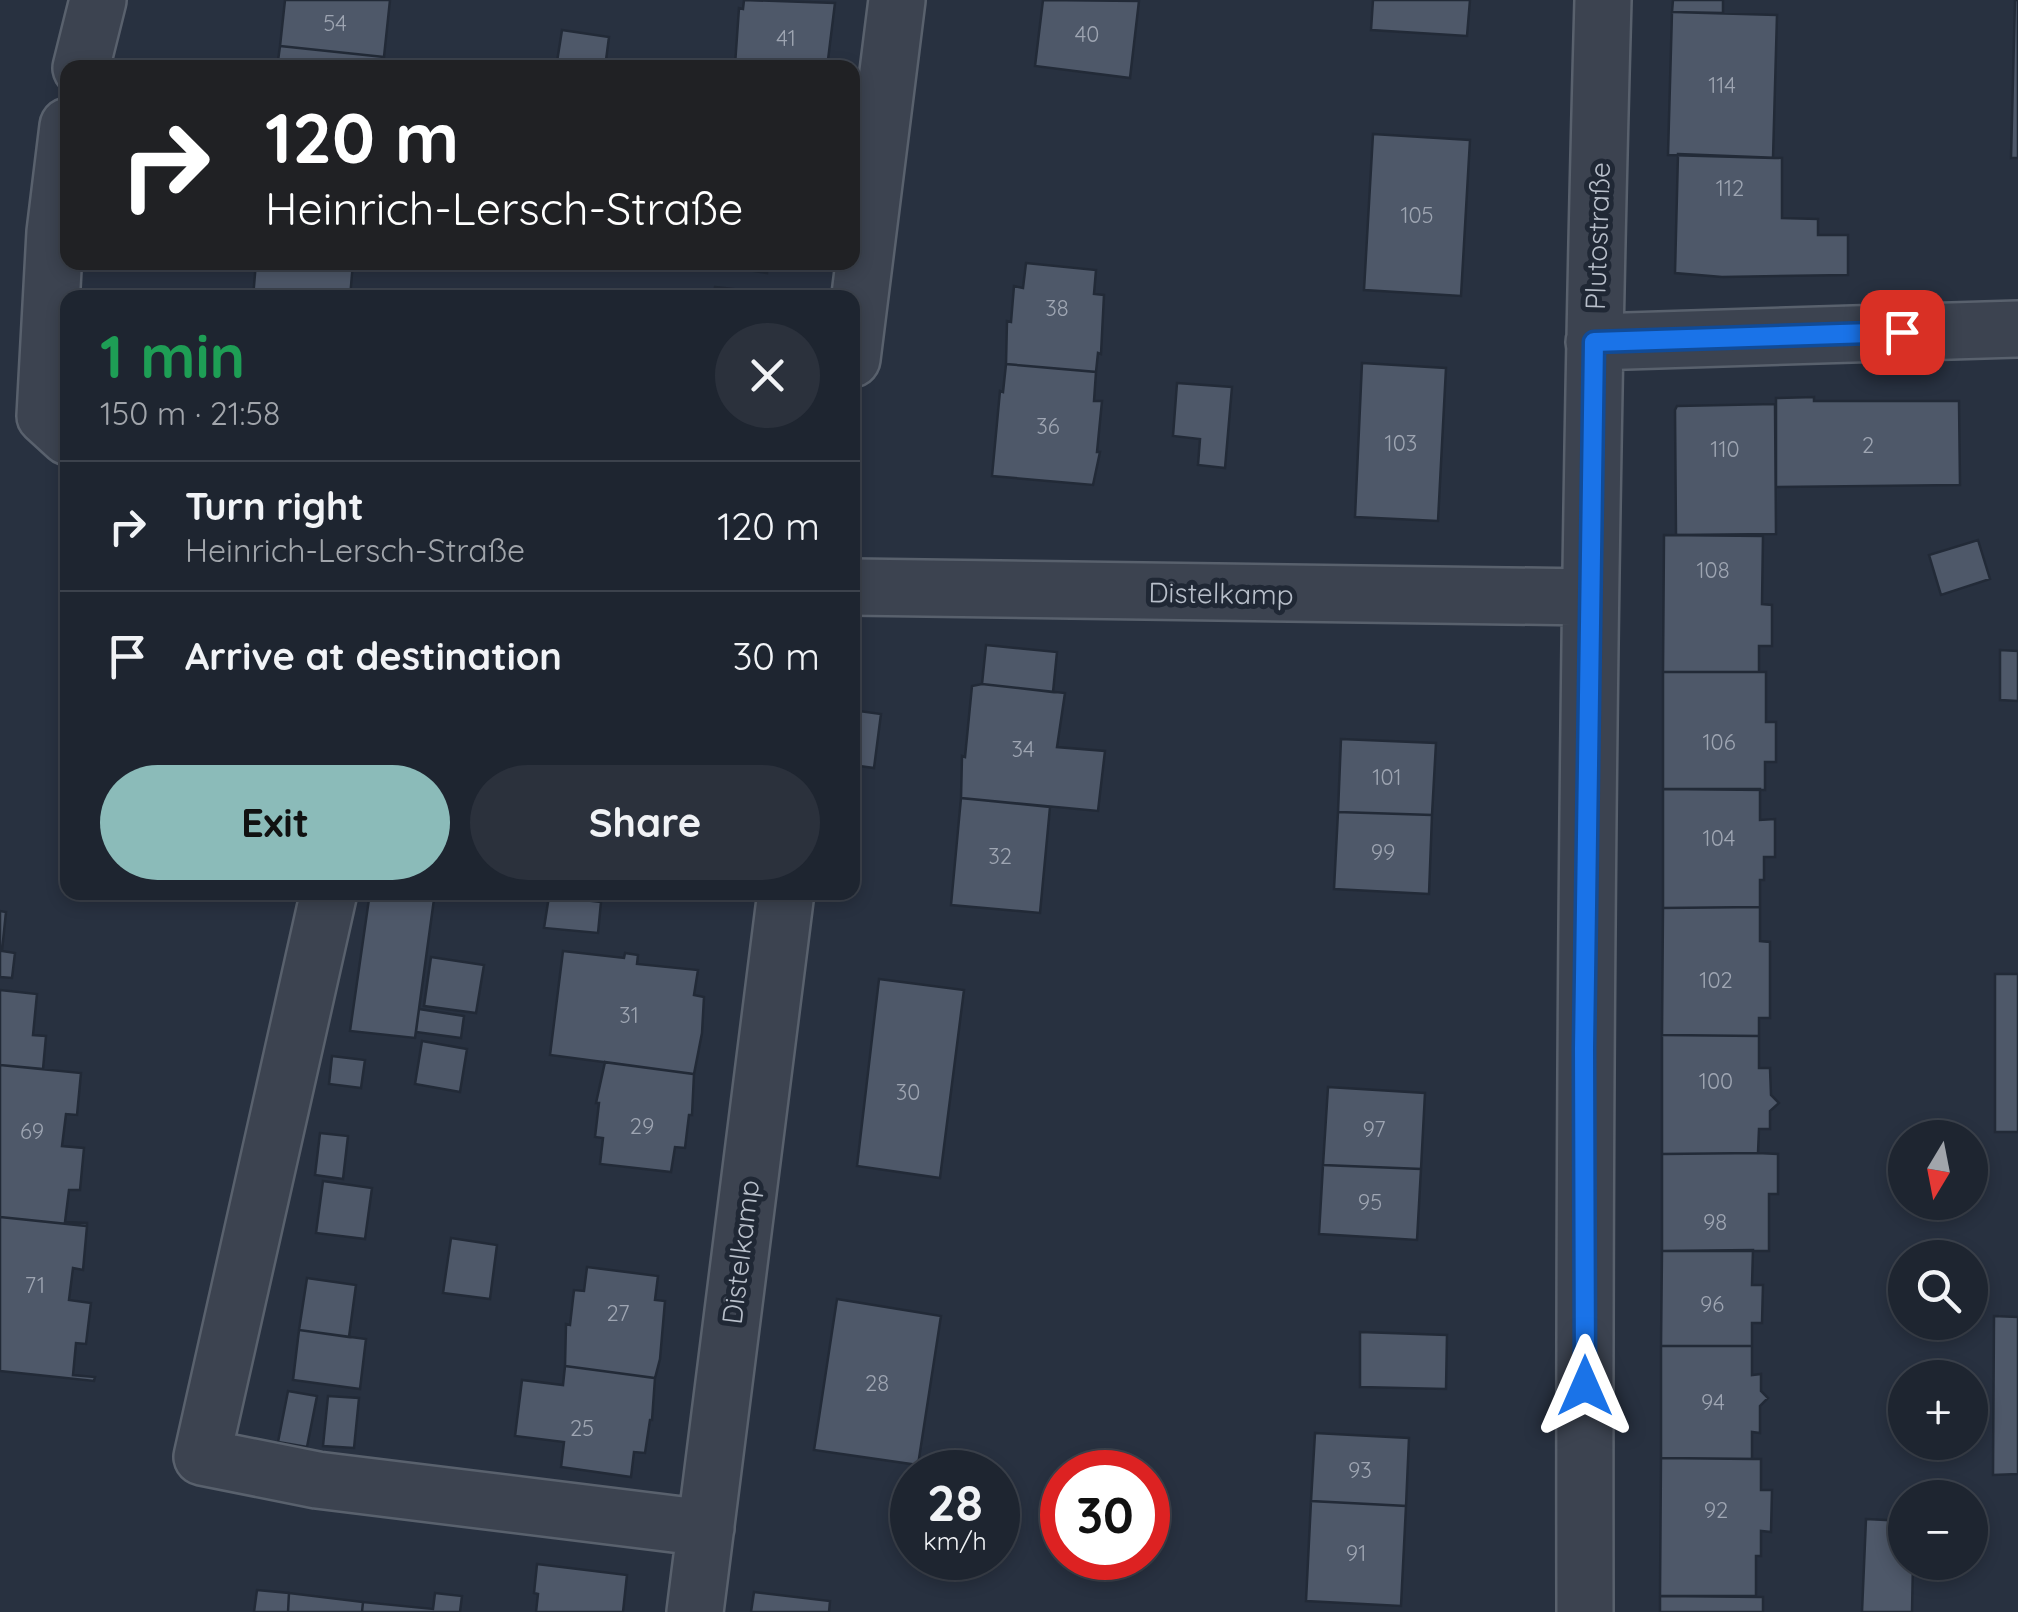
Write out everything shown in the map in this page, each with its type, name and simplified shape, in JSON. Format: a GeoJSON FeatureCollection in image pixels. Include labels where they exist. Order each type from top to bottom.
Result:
{"type":"FeatureCollection","features":[{"type":"Feature","properties":{"kind":"street"},"geometry":{"type":"LineString","coordinates":[[83,60],[98,0]]}},
{"type":"Feature","properties":{"kind":"street"},"geometry":{"type":"LineString","coordinates":[[860,294],[896,0]]}},
{"type":"Feature","properties":{"kind":"street","name":"Plutostraße"},"geometry":{"type":"LineString","coordinates":[[1585,1612],[1584,1048],[1603,0]]}},
{"type":"Feature","properties":{"kind":"street"},"geometry":{"type":"LineString","coordinates":[[60,187],[54,232],[45,416],[60,430]]}},
{"type":"Feature","properties":{"kind":"street"},"geometry":{"type":"LineString","coordinates":[[1594,342],[2018,329]]}},
{"type":"Feature","properties":{"kind":"street","name":"Distelkamp"},"geometry":{"type":"LineString","coordinates":[[860,588],[1590,596]]}},
{"type":"Feature","properties":{"kind":"street"},"geometry":{"type":"LineString","coordinates":[[326,900],[202,1457],[317,1480],[706,1528]]}},
{"type":"Feature","properties":{"kind":"street","name":"Distelkamp"},"geometry":{"type":"LineString","coordinates":[[695,1612],[785,900]]}},
{"type":"Feature","properties":{"kind":"building"},"geometry":{"type":"Polygon","coordinates":[[[285,0],[390,0],[384,57],[280,46],[285,0]]]}},
{"type":"Feature","properties":{"kind":"building"},"geometry":{"type":"Polygon","coordinates":[[[744,0],[835,3],[828,60],[735,60],[739,8],[743,9],[744,0]]]}},
{"type":"Feature","properties":{"kind":"building"},"geometry":{"type":"Polygon","coordinates":[[[1043,0],[1139,1],[1130,78],[1035,66],[1043,0]]]}},
{"type":"Feature","properties":{"kind":"building"},"geometry":{"type":"Polygon","coordinates":[[[1373,0],[1470,0],[1467,36],[1371,30],[1373,0]]]}},
{"type":"Feature","properties":{"kind":"building"},"geometry":{"type":"Polygon","coordinates":[[[1673,0],[1723,0],[1723,13],[1672,12],[1673,0]]]}},
{"type":"Feature","properties":{"kind":"building"},"geometry":{"type":"Polygon","coordinates":[[[2015,0],[2018,158],[2011,158],[2015,0]]]}},
{"type":"Feature","properties":{"kind":"building"},"geometry":{"type":"Polygon","coordinates":[[[1672,12],[1777,15],[1773,158],[1668,155],[1672,12]]]}},
{"type":"Feature","properties":{"kind":"building"},"geometry":{"type":"Polygon","coordinates":[[[562,30],[609,37],[606,60],[557,60],[562,30]]]}},
{"type":"Feature","properties":{"kind":"building"},"geometry":{"type":"Polygon","coordinates":[[[280,46],[384,57],[384,60],[278,60],[280,46]]]}},
{"type":"Feature","properties":{"kind":"building"},"geometry":{"type":"Polygon","coordinates":[[[1373,134],[1470,140],[1461,296],[1364,290],[1373,134]]]}},
{"type":"Feature","properties":{"kind":"building"},"geometry":{"type":"Polygon","coordinates":[[[1678,154],[1782,158],[1782,218],[1818,219],[1818,235],[1848,235],[1848,275],[1722,277],[1675,273],[1678,154]]]}},
{"type":"Feature","properties":{"kind":"building"},"geometry":{"type":"Polygon","coordinates":[[[1026,263],[1096,270],[1094,294],[1104,295],[1101,354],[1098,353],[1096,372],[1006,364],[1007,321],[1011,322],[1014,286],[1023,288],[1026,263]]]}},
{"type":"Feature","properties":{"kind":"building"},"geometry":{"type":"Polygon","coordinates":[[[255,270],[352,270],[351,290],[254,290],[255,270]]]}},
{"type":"Feature","properties":{"kind":"building"},"geometry":{"type":"Polygon","coordinates":[[[1362,363],[1446,368],[1438,521],[1355,517],[1362,363]]]}},
{"type":"Feature","properties":{"kind":"building"},"geometry":{"type":"Polygon","coordinates":[[[1006,364],[1096,372],[1094,401],[1102,401],[1100,452],[1093,485],[992,476],[1006,364]]]}},
{"type":"Feature","properties":{"kind":"building"},"geometry":{"type":"Polygon","coordinates":[[[1177,383],[1232,387],[1225,468],[1198,465],[1200,439],[1173,436],[1177,383]]]}},
{"type":"Feature","properties":{"kind":"building"},"geometry":{"type":"Polygon","coordinates":[[[1814,397],[1814,401],[1959,401],[1960,485],[1776,487],[1776,398],[1814,397]]]}},
{"type":"Feature","properties":{"kind":"building"},"geometry":{"type":"Polygon","coordinates":[[[1775,404],[1776,534],[1676,535],[1677,406],[1775,404]]]}},
{"type":"Feature","properties":{"kind":"building"},"geometry":{"type":"Polygon","coordinates":[[[1664,535],[1763,536],[1762,604],[1772,605],[1772,646],[1759,646],[1759,672],[1663,672],[1664,535]]]}},
{"type":"Feature","properties":{"kind":"building"},"geometry":{"type":"Polygon","coordinates":[[[1978,540],[1990,579],[1941,595],[1929,555],[1978,540]]]}},
{"type":"Feature","properties":{"kind":"building"},"geometry":{"type":"Polygon","coordinates":[[[986,645],[1057,652],[1053,692],[982,684],[986,645]]]}},
{"type":"Feature","properties":{"kind":"building"},"geometry":{"type":"Polygon","coordinates":[[[2000,650],[2018,651],[2018,701],[2000,700],[2000,650]]]}},
{"type":"Feature","properties":{"kind":"building"},"geometry":{"type":"Polygon","coordinates":[[[1663,672],[1766,672],[1766,722],[1776,722],[1776,762],[1765,762],[1765,790],[1663,789],[1663,672]]]}},
{"type":"Feature","properties":{"kind":"building"},"geometry":{"type":"Polygon","coordinates":[[[972,686],[1065,693],[1057,747],[1105,751],[1098,811],[961,798],[962,756],[965,757],[972,686]]]}},
{"type":"Feature","properties":{"kind":"building"},"geometry":{"type":"Polygon","coordinates":[[[860,711],[881,714],[874,768],[860,766],[860,711]]]}},
{"type":"Feature","properties":{"kind":"building"},"geometry":{"type":"Polygon","coordinates":[[[1341,739],[1436,743],[1432,815],[1338,812],[1341,739]]]}},
{"type":"Feature","properties":{"kind":"building"},"geometry":{"type":"Polygon","coordinates":[[[1663,789],[1760,789],[1760,820],[1775,819],[1775,857],[1764,857],[1760,907],[1663,908],[1663,789]]]}},
{"type":"Feature","properties":{"kind":"building"},"geometry":{"type":"Polygon","coordinates":[[[961,798],[1050,807],[1040,913],[951,905],[961,798]]]}},
{"type":"Feature","properties":{"kind":"building"},"geometry":{"type":"Polygon","coordinates":[[[1338,812],[1432,815],[1429,894],[1334,889],[1338,812]]]}},
{"type":"Feature","properties":{"kind":"building"},"geometry":{"type":"Polygon","coordinates":[[[369,900],[434,900],[415,1038],[350,1031],[369,900]]]}},
{"type":"Feature","properties":{"kind":"building"},"geometry":{"type":"Polygon","coordinates":[[[548,900],[601,902],[598,933],[544,928],[548,900]]]}},
{"type":"Feature","properties":{"kind":"building"},"geometry":{"type":"Polygon","coordinates":[[[1760,907],[1760,941],[1770,942],[1770,1018],[1759,1018],[1759,1036],[1662,1035],[1663,908],[1760,907]]]}},
{"type":"Feature","properties":{"kind":"building"},"geometry":{"type":"Polygon","coordinates":[[[0,911],[6,912],[2,951],[15,953],[12,978],[0,977],[0,911]]]}},
{"type":"Feature","properties":{"kind":"building"},"geometry":{"type":"Polygon","coordinates":[[[563,951],[624,958],[625,953],[638,955],[637,964],[698,970],[694,995],[704,997],[694,1074],[550,1055],[563,951]]]}},
{"type":"Feature","properties":{"kind":"building"},"geometry":{"type":"Polygon","coordinates":[[[431,957],[484,965],[476,1013],[424,1006],[431,957]]]}},
{"type":"Feature","properties":{"kind":"building"},"geometry":{"type":"Polygon","coordinates":[[[1995,974],[2018,974],[2018,1132],[1995,1132],[1995,974]]]}},
{"type":"Feature","properties":{"kind":"building"},"geometry":{"type":"Polygon","coordinates":[[[879,979],[964,990],[940,1178],[857,1166],[879,979]]]}},
{"type":"Feature","properties":{"kind":"building"},"geometry":{"type":"Polygon","coordinates":[[[0,990],[37,994],[33,1035],[46,1036],[43,1069],[0,1065],[0,990]]]}},
{"type":"Feature","properties":{"kind":"building"},"geometry":{"type":"Polygon","coordinates":[[[419,1009],[464,1016],[461,1038],[416,1032],[419,1009]]]}},
{"type":"Feature","properties":{"kind":"building"},"geometry":{"type":"Polygon","coordinates":[[[1662,1035],[1759,1036],[1759,1068],[1770,1068],[1771,1095],[1779,1103],[1770,1111],[1770,1129],[1759,1129],[1758,1153],[1662,1154],[1662,1035]]]}},
{"type":"Feature","properties":{"kind":"building"},"geometry":{"type":"Polygon","coordinates":[[[422,1041],[467,1049],[460,1092],[415,1084],[422,1041]]]}},
{"type":"Feature","properties":{"kind":"building"},"geometry":{"type":"Polygon","coordinates":[[[332,1056],[365,1060],[361,1088],[329,1084],[332,1056]]]}},
{"type":"Feature","properties":{"kind":"building"},"geometry":{"type":"Polygon","coordinates":[[[605,1062],[694,1074],[685,1148],[675,1147],[671,1172],[600,1164],[603,1138],[595,1137],[596,1103],[605,1062]]]}},
{"type":"Feature","properties":{"kind":"building"},"geometry":{"type":"Polygon","coordinates":[[[0,1065],[81,1073],[77,1115],[66,1114],[62,1146],[84,1148],[80,1190],[69,1190],[65,1222],[87,1226],[0,1217],[0,1065]]]}},
{"type":"Feature","properties":{"kind":"building"},"geometry":{"type":"Polygon","coordinates":[[[1328,1087],[1425,1093],[1421,1169],[1323,1165],[1328,1087]]]}},
{"type":"Feature","properties":{"kind":"building"},"geometry":{"type":"Polygon","coordinates":[[[320,1133],[348,1136],[343,1179],[315,1175],[320,1133]]]}},
{"type":"Feature","properties":{"kind":"building"},"geometry":{"type":"Polygon","coordinates":[[[1662,1154],[1778,1154],[1778,1194],[1769,1194],[1769,1251],[1662,1251],[1662,1154]]]}},
{"type":"Feature","properties":{"kind":"building"},"geometry":{"type":"Polygon","coordinates":[[[1323,1165],[1421,1169],[1417,1240],[1319,1234],[1323,1165]]]}},
{"type":"Feature","properties":{"kind":"building"},"geometry":{"type":"Polygon","coordinates":[[[323,1181],[372,1188],[365,1239],[316,1233],[323,1181]]]}},
{"type":"Feature","properties":{"kind":"building"},"geometry":{"type":"Polygon","coordinates":[[[0,1217],[87,1226],[83,1270],[73,1268],[69,1300],[91,1303],[86,1344],[76,1343],[73,1375],[95,1377],[94,1381],[0,1371],[0,1217]]]}},
{"type":"Feature","properties":{"kind":"building"},"geometry":{"type":"Polygon","coordinates":[[[451,1238],[497,1245],[490,1299],[443,1293],[451,1238]]]}},
{"type":"Feature","properties":{"kind":"building"},"geometry":{"type":"Polygon","coordinates":[[[1753,1250],[1752,1285],[1763,1285],[1762,1323],[1752,1323],[1752,1346],[1661,1346],[1662,1251],[1753,1250]]]}},
{"type":"Feature","properties":{"kind":"building"},"geometry":{"type":"Polygon","coordinates":[[[587,1267],[658,1276],[655,1300],[665,1301],[655,1378],[565,1366],[566,1324],[570,1325],[574,1290],[584,1291],[587,1267]]]}},
{"type":"Feature","properties":{"kind":"building"},"geometry":{"type":"Polygon","coordinates":[[[307,1278],[356,1285],[349,1337],[299,1330],[307,1278]]]}},
{"type":"Feature","properties":{"kind":"building"},"geometry":{"type":"Polygon","coordinates":[[[837,1299],[941,1316],[920,1450],[890,1450],[890,1461],[814,1450],[837,1299]]]}},
{"type":"Feature","properties":{"kind":"building"},"geometry":{"type":"Polygon","coordinates":[[[1994,1316],[2018,1317],[2018,1474],[1993,1475],[1994,1316]]]}},
{"type":"Feature","properties":{"kind":"building"},"geometry":{"type":"Polygon","coordinates":[[[299,1330],[366,1339],[360,1389],[293,1380],[299,1330]]]}},
{"type":"Feature","properties":{"kind":"building"},"geometry":{"type":"Polygon","coordinates":[[[1360,1332],[1447,1335],[1446,1389],[1360,1387],[1360,1332]]]}},
{"type":"Feature","properties":{"kind":"building"},"geometry":{"type":"Polygon","coordinates":[[[1661,1346],[1752,1346],[1752,1375],[1761,1374],[1761,1391],[1768,1398],[1760,1406],[1760,1433],[1752,1432],[1752,1459],[1661,1458],[1661,1346]]]}},
{"type":"Feature","properties":{"kind":"building"},"geometry":{"type":"Polygon","coordinates":[[[565,1366],[655,1378],[645,1453],[634,1452],[631,1477],[561,1467],[564,1442],[515,1436],[522,1380],[563,1385],[565,1366]]]}},
{"type":"Feature","properties":{"kind":"building"},"geometry":{"type":"Polygon","coordinates":[[[288,1391],[317,1396],[307,1447],[278,1442],[288,1391]]]}},
{"type":"Feature","properties":{"kind":"building"},"geometry":{"type":"Polygon","coordinates":[[[328,1396],[359,1398],[354,1448],[323,1446],[328,1396]]]}},
{"type":"Feature","properties":{"kind":"building"},"geometry":{"type":"Polygon","coordinates":[[[1315,1433],[1409,1438],[1406,1506],[1311,1501],[1315,1433]]]}},
{"type":"Feature","properties":{"kind":"building"},"geometry":{"type":"Polygon","coordinates":[[[1661,1458],[1761,1459],[1761,1490],[1772,1490],[1771,1532],[1761,1531],[1761,1556],[1756,1556],[1756,1596],[1660,1596],[1661,1458]]]}},
{"type":"Feature","properties":{"kind":"building"},"geometry":{"type":"Polygon","coordinates":[[[1311,1501],[1406,1506],[1401,1606],[1306,1601],[1311,1501]]]}},
{"type":"Feature","properties":{"kind":"building"},"geometry":{"type":"Polygon","coordinates":[[[1866,1519],[1888,1520],[1888,1580],[1913,1580],[1912,1612],[1862,1612],[1866,1519]]]}},
{"type":"Feature","properties":{"kind":"building"},"geometry":{"type":"Polygon","coordinates":[[[537,1564],[627,1575],[623,1612],[536,1612],[537,1564]]]}},
{"type":"Feature","properties":{"kind":"building"},"geometry":{"type":"Polygon","coordinates":[[[257,1590],[289,1593],[288,1612],[254,1612],[257,1590]]]}},
{"type":"Feature","properties":{"kind":"building"},"geometry":{"type":"Polygon","coordinates":[[[754,1592],[830,1601],[829,1612],[751,1612],[754,1592]]]}},
{"type":"Feature","properties":{"kind":"building"},"geometry":{"type":"Polygon","coordinates":[[[289,1593],[363,1602],[362,1612],[288,1612],[289,1593]]]}},
{"type":"Feature","properties":{"kind":"building"},"geometry":{"type":"Polygon","coordinates":[[[435,1593],[462,1596],[460,1612],[362,1612],[363,1602],[433,1609],[435,1593]]]}},
{"type":"Feature","properties":{"kind":"building"},"geometry":{"type":"Polygon","coordinates":[[[1660,1596],[1763,1597],[1763,1612],[1660,1612],[1660,1596]]]}},
{"type":"Feature","properties":{"kind":"route"},"geometry":{"type":"LineString","coordinates":[[1585,1386],[1584,1048],[1594,342],[1902,332]]}}]}
